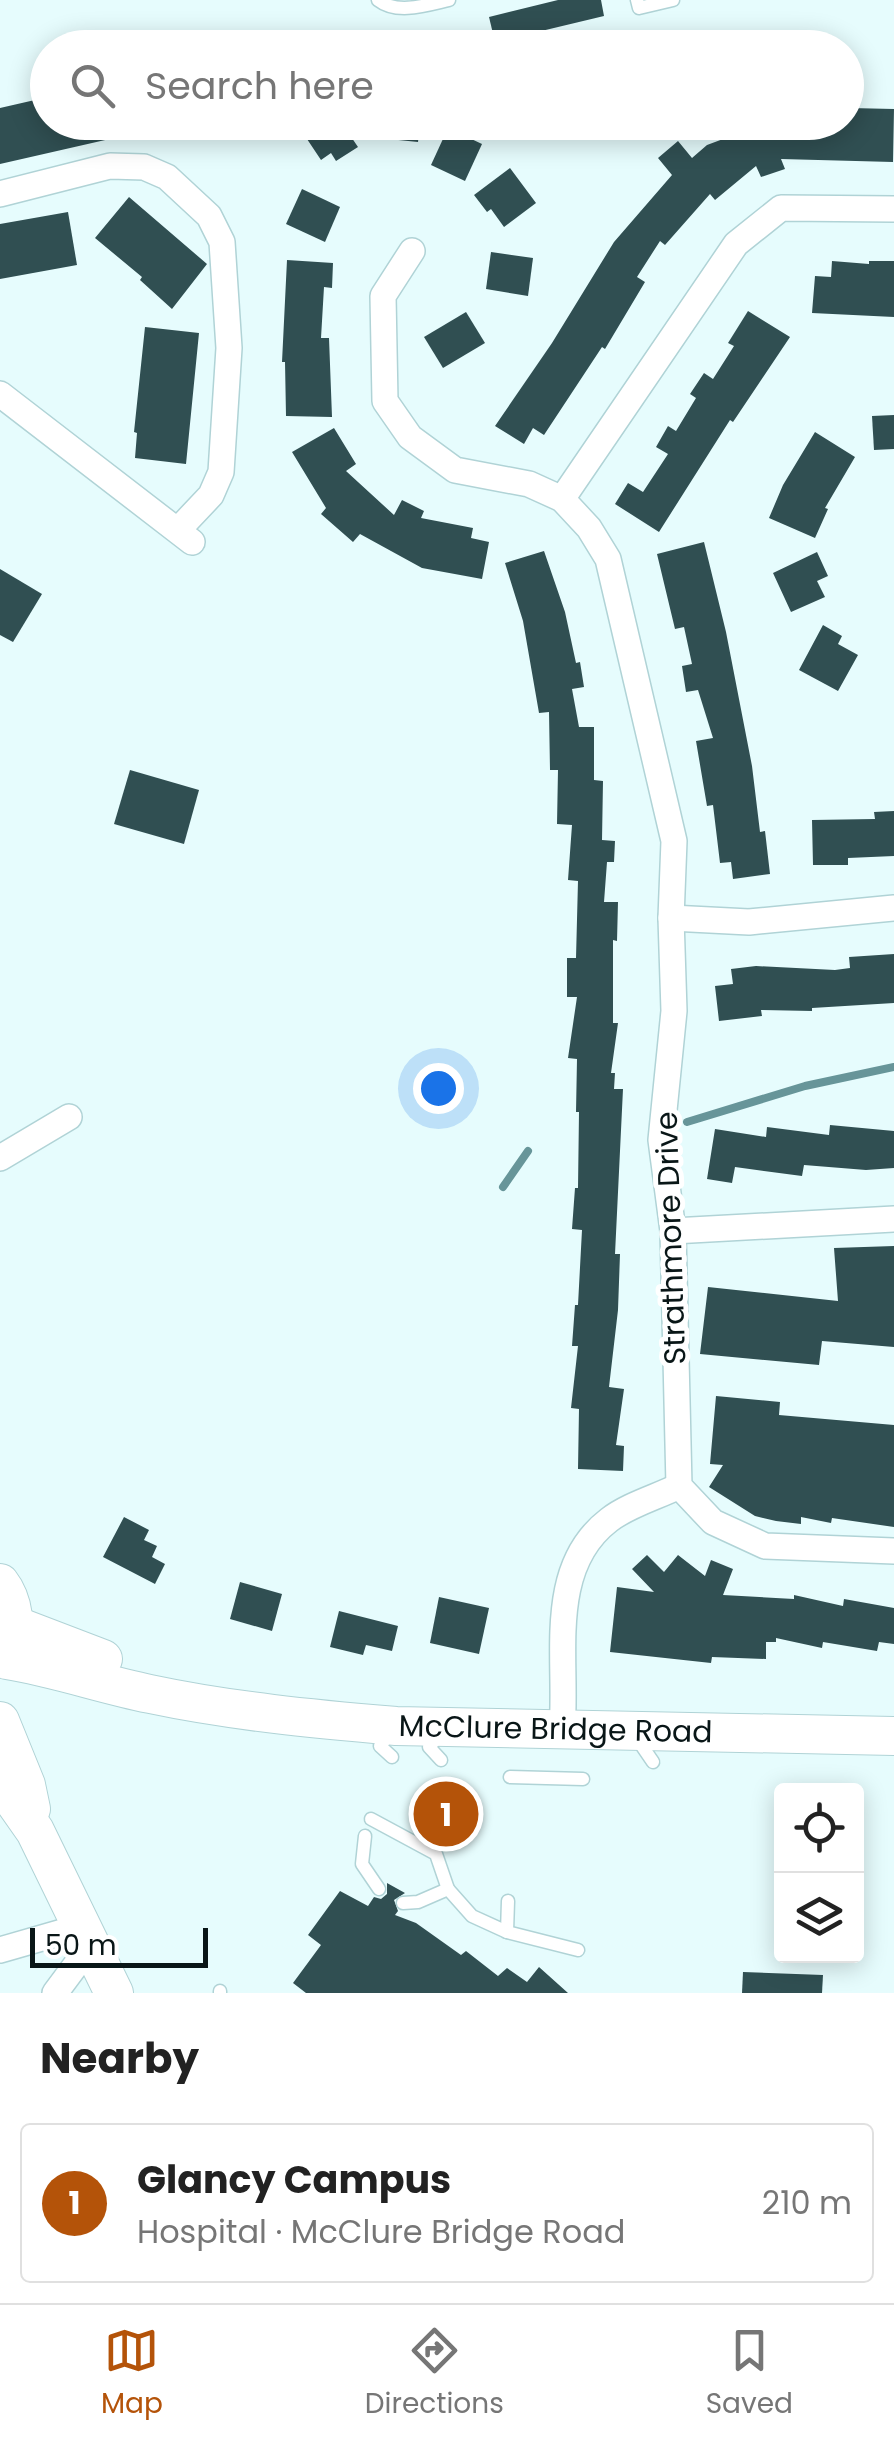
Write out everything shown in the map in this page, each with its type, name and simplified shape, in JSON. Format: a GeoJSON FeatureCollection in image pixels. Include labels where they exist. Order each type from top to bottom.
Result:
{"type":"FeatureCollection","features":[{"type":"Feature","properties":{"kind":"street"},"geometry":{"type":"LineString","coordinates":[[0,194],[110,166],[144,166],[166,178],[209,216],[222,242],[229,348],[222,472],[185,536],[0,394]]}},
{"type":"Feature","properties":{"kind":"street"},"geometry":{"type":"LineString","coordinates":[[412,251],[383,296],[385,401],[410,437],[455,470],[529,484],[562,500],[736,244],[781,208],[894,209]]}},
{"type":"Feature","properties":{"kind":"street","name":"Strathmore Drive"},"geometry":{"type":"LineString","coordinates":[[562,500],[589,528],[608,560],[674,841],[674,1011],[661,1140],[674,1231],[679,1486]]}},
{"type":"Feature","properties":{"kind":"street"},"geometry":{"type":"LineString","coordinates":[[671,918],[749,922],[894,908]]}},
{"type":"Feature","properties":{"kind":"street"},"geometry":{"type":"LineString","coordinates":[[0,1158],[69,1117]]}},
{"type":"Feature","properties":{"kind":"street"},"geometry":{"type":"LineString","coordinates":[[674,1231],[894,1219]]}},
{"type":"Feature","properties":{"kind":"street"},"geometry":{"type":"LineString","coordinates":[[562,1730],[564,1606],[577,1555],[610,1519],[679,1486],[713,1522],[765,1546],[894,1551]]}},
{"type":"Feature","properties":{"kind":"street"},"geometry":{"type":"LineString","coordinates":[[0,1583],[6,1590],[7,1652]]}},
{"type":"Feature","properties":{"kind":"street","name":"McClure Bridge Road"},"geometry":{"type":"LineString","coordinates":[[7,1652],[217,1704],[318,1719],[394,1741],[442,1744],[562,1730],[654,1747],[894,1736]]}},
{"type":"Feature","properties":{"kind":"street"},"geometry":{"type":"LineString","coordinates":[[0,1722],[26,1785],[35,1831]]}},
{"type":"Feature","properties":{"kind":"street"},"geometry":{"type":"LineString","coordinates":[[0,1781],[35,1831],[114,1993]]}},
{"type":"Feature","properties":{"kind":"street"},"geometry":{"type":"LineString","coordinates":[[0,1950],[85,1936]]}},
{"type":"Feature","properties":{"kind":"street"},"geometry":{"type":"LineString","coordinates":[[55,1993],[85,1936]]}},
{"type":"Feature","properties":{"kind":"lane"},"geometry":{"type":"LineString","coordinates":[[378,0],[385,6],[412,8],[449,0]]}},
{"type":"Feature","properties":{"kind":"lane"},"geometry":{"type":"LineString","coordinates":[[637,0],[639,8],[673,0]]}},
{"type":"Feature","properties":{"kind":"lane"},"geometry":{"type":"LineString","coordinates":[[510,1776],[583,1779]]}},
{"type":"Feature","properties":{"kind":"lane"},"geometry":{"type":"LineString","coordinates":[[370,1819],[436,1854],[448,1890],[472,1916],[508,1932],[578,1950]]}},
{"type":"Feature","properties":{"kind":"lane"},"geometry":{"type":"LineString","coordinates":[[365,1836],[362,1864],[378,1889]]}},
{"type":"Feature","properties":{"kind":"lane"},"geometry":{"type":"LineString","coordinates":[[403,1903],[418,1902],[448,1890]]}},
{"type":"Feature","properties":{"kind":"lane"},"geometry":{"type":"LineString","coordinates":[[508,1902],[508,1932]]}},
{"type":"Feature","properties":{"kind":"building"},"geometry":{"type":"Polygon","coordinates":[[[558,0],[601,0],[604,16],[545,30],[492,30],[489,17],[558,0]]]}},
{"type":"Feature","properties":{"kind":"building"},"geometry":{"type":"Polygon","coordinates":[[[30,101],[30,140],[105,140],[0,164],[0,108],[30,101]]]}},
{"type":"Feature","properties":{"kind":"building"},"geometry":{"type":"Polygon","coordinates":[[[864,108],[894,109],[893,162],[781,159],[785,169],[761,177],[756,166],[715,200],[710,194],[665,245],[660,241],[637,277],[645,282],[605,349],[602,347],[544,435],[533,428],[524,444],[495,426],[614,242],[672,175],[658,158],[678,141],[692,158],[720,140],[864,140],[864,108]]]}},
{"type":"Feature","properties":{"kind":"building"},"geometry":{"type":"Polygon","coordinates":[[[308,140],[353,140],[358,147],[336,161],[331,153],[321,160],[308,140]]]}},
{"type":"Feature","properties":{"kind":"building"},"geometry":{"type":"Polygon","coordinates":[[[442,140],[474,140],[482,144],[465,181],[431,165],[442,140]]]}},
{"type":"Feature","properties":{"kind":"building"},"geometry":{"type":"Polygon","coordinates":[[[510,168],[536,203],[504,227],[474,195],[510,168]]]}},
{"type":"Feature","properties":{"kind":"building"},"geometry":{"type":"Polygon","coordinates":[[[302,189],[340,207],[325,242],[286,224],[302,189]]]}},
{"type":"Feature","properties":{"kind":"building"},"geometry":{"type":"Polygon","coordinates":[[[129,197],[207,264],[172,309],[140,280],[142,277],[95,238],[129,197]]]}},
{"type":"Feature","properties":{"kind":"building"},"geometry":{"type":"Polygon","coordinates":[[[68,212],[77,265],[0,279],[0,224],[68,212]]]}},
{"type":"Feature","properties":{"kind":"building"},"geometry":{"type":"Polygon","coordinates":[[[491,252],[533,258],[528,296],[486,289],[491,252]]]}},
{"type":"Feature","properties":{"kind":"building"},"geometry":{"type":"Polygon","coordinates":[[[287,260],[333,263],[332,288],[324,287],[321,338],[329,338],[332,417],[286,416],[282,362],[287,260]]]}},
{"type":"Feature","properties":{"kind":"building"},"geometry":{"type":"Polygon","coordinates":[[[832,261],[894,261],[894,317],[812,313],[815,276],[831,277],[832,261]]]}},
{"type":"Feature","properties":{"kind":"building"},"geometry":{"type":"Polygon","coordinates":[[[748,311],[790,337],[733,422],[730,420],[659,532],[615,504],[628,483],[643,492],[668,454],[656,447],[668,426],[676,431],[696,398],[690,394],[704,373],[713,379],[734,346],[728,343],[748,311]]]}},
{"type":"Feature","properties":{"kind":"building"},"geometry":{"type":"Polygon","coordinates":[[[466,312],[485,343],[443,368],[424,337],[466,312]]]}},
{"type":"Feature","properties":{"kind":"building"},"geometry":{"type":"Polygon","coordinates":[[[145,327],[199,333],[186,464],[135,458],[145,327]]]}},
{"type":"Feature","properties":{"kind":"building"},"geometry":{"type":"Polygon","coordinates":[[[894,415],[894,449],[874,450],[872,416],[894,415]]]}},
{"type":"Feature","properties":{"kind":"building"},"geometry":{"type":"Polygon","coordinates":[[[334,428],[356,464],[346,471],[394,515],[402,500],[424,511],[421,518],[473,528],[471,538],[489,542],[482,579],[422,568],[360,534],[353,542],[321,514],[326,508],[292,452],[334,428]]]}},
{"type":"Feature","properties":{"kind":"building"},"geometry":{"type":"Polygon","coordinates":[[[815,432],[855,457],[825,508],[828,509],[815,538],[769,518],[783,485],[815,432]]]}},
{"type":"Feature","properties":{"kind":"building"},"geometry":{"type":"Polygon","coordinates":[[[704,542],[726,632],[770,874],[733,879],[731,862],[720,863],[713,805],[707,806],[696,741],[713,738],[698,690],[686,692],[682,666],[692,664],[684,627],[675,629],[657,554],[704,542]]]}},
{"type":"Feature","properties":{"kind":"building"},"geometry":{"type":"Polygon","coordinates":[[[544,551],[565,612],[576,663],[580,662],[584,687],[572,689],[579,727],[594,727],[594,780],[603,781],[602,840],[615,841],[614,862],[607,862],[604,902],[618,902],[617,941],[613,940],[613,1023],[618,1023],[611,1073],[615,1073],[614,1089],[623,1089],[615,1254],[620,1254],[618,1310],[609,1387],[624,1389],[616,1445],[624,1446],[623,1471],[578,1469],[579,1409],[571,1408],[578,1346],[572,1346],[582,1230],[572,1229],[578,1188],[579,1112],[577,1059],[568,1058],[577,997],[567,997],[567,958],[576,958],[578,881],[568,880],[572,825],[557,824],[558,770],[550,770],[549,712],[539,713],[523,621],[505,563],[544,551]]]}},
{"type":"Feature","properties":{"kind":"building"},"geometry":{"type":"Polygon","coordinates":[[[817,552],[828,576],[817,581],[825,597],[791,612],[773,573],[817,552]]]}},
{"type":"Feature","properties":{"kind":"building"},"geometry":{"type":"Polygon","coordinates":[[[0,569],[42,594],[13,642],[0,635],[0,569]]]}},
{"type":"Feature","properties":{"kind":"building"},"geometry":{"type":"Polygon","coordinates":[[[823,625],[842,636],[838,644],[858,655],[838,691],[799,670],[823,625]]]}},
{"type":"Feature","properties":{"kind":"building"},"geometry":{"type":"Polygon","coordinates":[[[130,770],[199,790],[184,844],[114,824],[130,770]]]}},
{"type":"Feature","properties":{"kind":"building"},"geometry":{"type":"Polygon","coordinates":[[[894,811],[894,856],[848,858],[848,865],[813,865],[812,820],[875,819],[874,812],[894,811]]]}},
{"type":"Feature","properties":{"kind":"building"},"geometry":{"type":"Polygon","coordinates":[[[894,954],[894,1003],[812,1011],[761,1010],[762,1016],[719,1021],[715,986],[733,984],[731,969],[756,966],[835,970],[850,968],[849,957],[894,954]]]}},
{"type":"Feature","properties":{"kind":"building"},"geometry":{"type":"Polygon","coordinates":[[[830,1125],[894,1131],[894,1168],[804,1165],[802,1176],[735,1167],[732,1183],[707,1179],[715,1129],[766,1137],[767,1127],[829,1135],[830,1125]]]}},
{"type":"Feature","properties":{"kind":"building"},"geometry":{"type":"Polygon","coordinates":[[[894,1246],[894,1347],[822,1341],[819,1365],[700,1354],[708,1287],[838,1301],[834,1248],[894,1246]]]}},
{"type":"Feature","properties":{"kind":"building"},"geometry":{"type":"Polygon","coordinates":[[[716,1396],[780,1402],[779,1415],[894,1425],[894,1527],[832,1518],[831,1523],[801,1517],[801,1524],[776,1521],[755,1516],[709,1487],[723,1465],[710,1464],[716,1396]]]}},
{"type":"Feature","properties":{"kind":"building"},"geometry":{"type":"Polygon","coordinates":[[[124,1517],[149,1530],[144,1540],[157,1546],[152,1557],[165,1564],[155,1584],[103,1557],[124,1517]]]}},
{"type":"Feature","properties":{"kind":"building"},"geometry":{"type":"Polygon","coordinates":[[[647,1555],[664,1572],[678,1555],[705,1576],[711,1560],[733,1569],[723,1595],[794,1599],[794,1595],[843,1606],[844,1599],[894,1608],[894,1644],[879,1642],[877,1651],[823,1642],[822,1648],[776,1638],[776,1642],[766,1642],[766,1659],[712,1657],[711,1663],[610,1652],[617,1587],[654,1592],[632,1569],[647,1555]]]}},
{"type":"Feature","properties":{"kind":"building"},"geometry":{"type":"Polygon","coordinates":[[[240,1582],[282,1594],[272,1631],[230,1619],[240,1582]]]}},
{"type":"Feature","properties":{"kind":"building"},"geometry":{"type":"Polygon","coordinates":[[[439,1597],[489,1608],[479,1654],[430,1643],[439,1597]]]}},
{"type":"Feature","properties":{"kind":"building"},"geometry":{"type":"Polygon","coordinates":[[[339,1611],[398,1626],[392,1651],[366,1645],[363,1655],[330,1647],[339,1611]]]}},
{"type":"Feature","properties":{"kind":"building"},"geometry":{"type":"Polygon","coordinates":[[[387,1883],[405,1893],[394,1900],[398,1911],[395,1915],[416,1923],[461,1955],[466,1951],[498,1976],[507,1968],[527,1982],[539,1967],[568,1993],[306,1993],[293,1983],[321,1945],[308,1935],[340,1891],[368,1906],[374,1897],[381,1899],[387,1894],[387,1883]]]}},
{"type":"Feature","properties":{"kind":"building"},"geometry":{"type":"Polygon","coordinates":[[[743,1972],[823,1975],[822,1993],[742,1993],[743,1972]]]}},
{"type":"Feature","properties":{"kind":"waterway"},"geometry":{"type":"LineString","coordinates":[[687,1122],[805,1086],[894,1067]]}},
{"type":"Feature","properties":{"kind":"waterway"},"geometry":{"type":"LineString","coordinates":[[503,1187],[528,1151]]}},
{"type":"Feature","properties":{"kind":"place","name":"Glancy Campus"},"geometry":{"type":"Point","coordinates":[446,1814]}}]}
